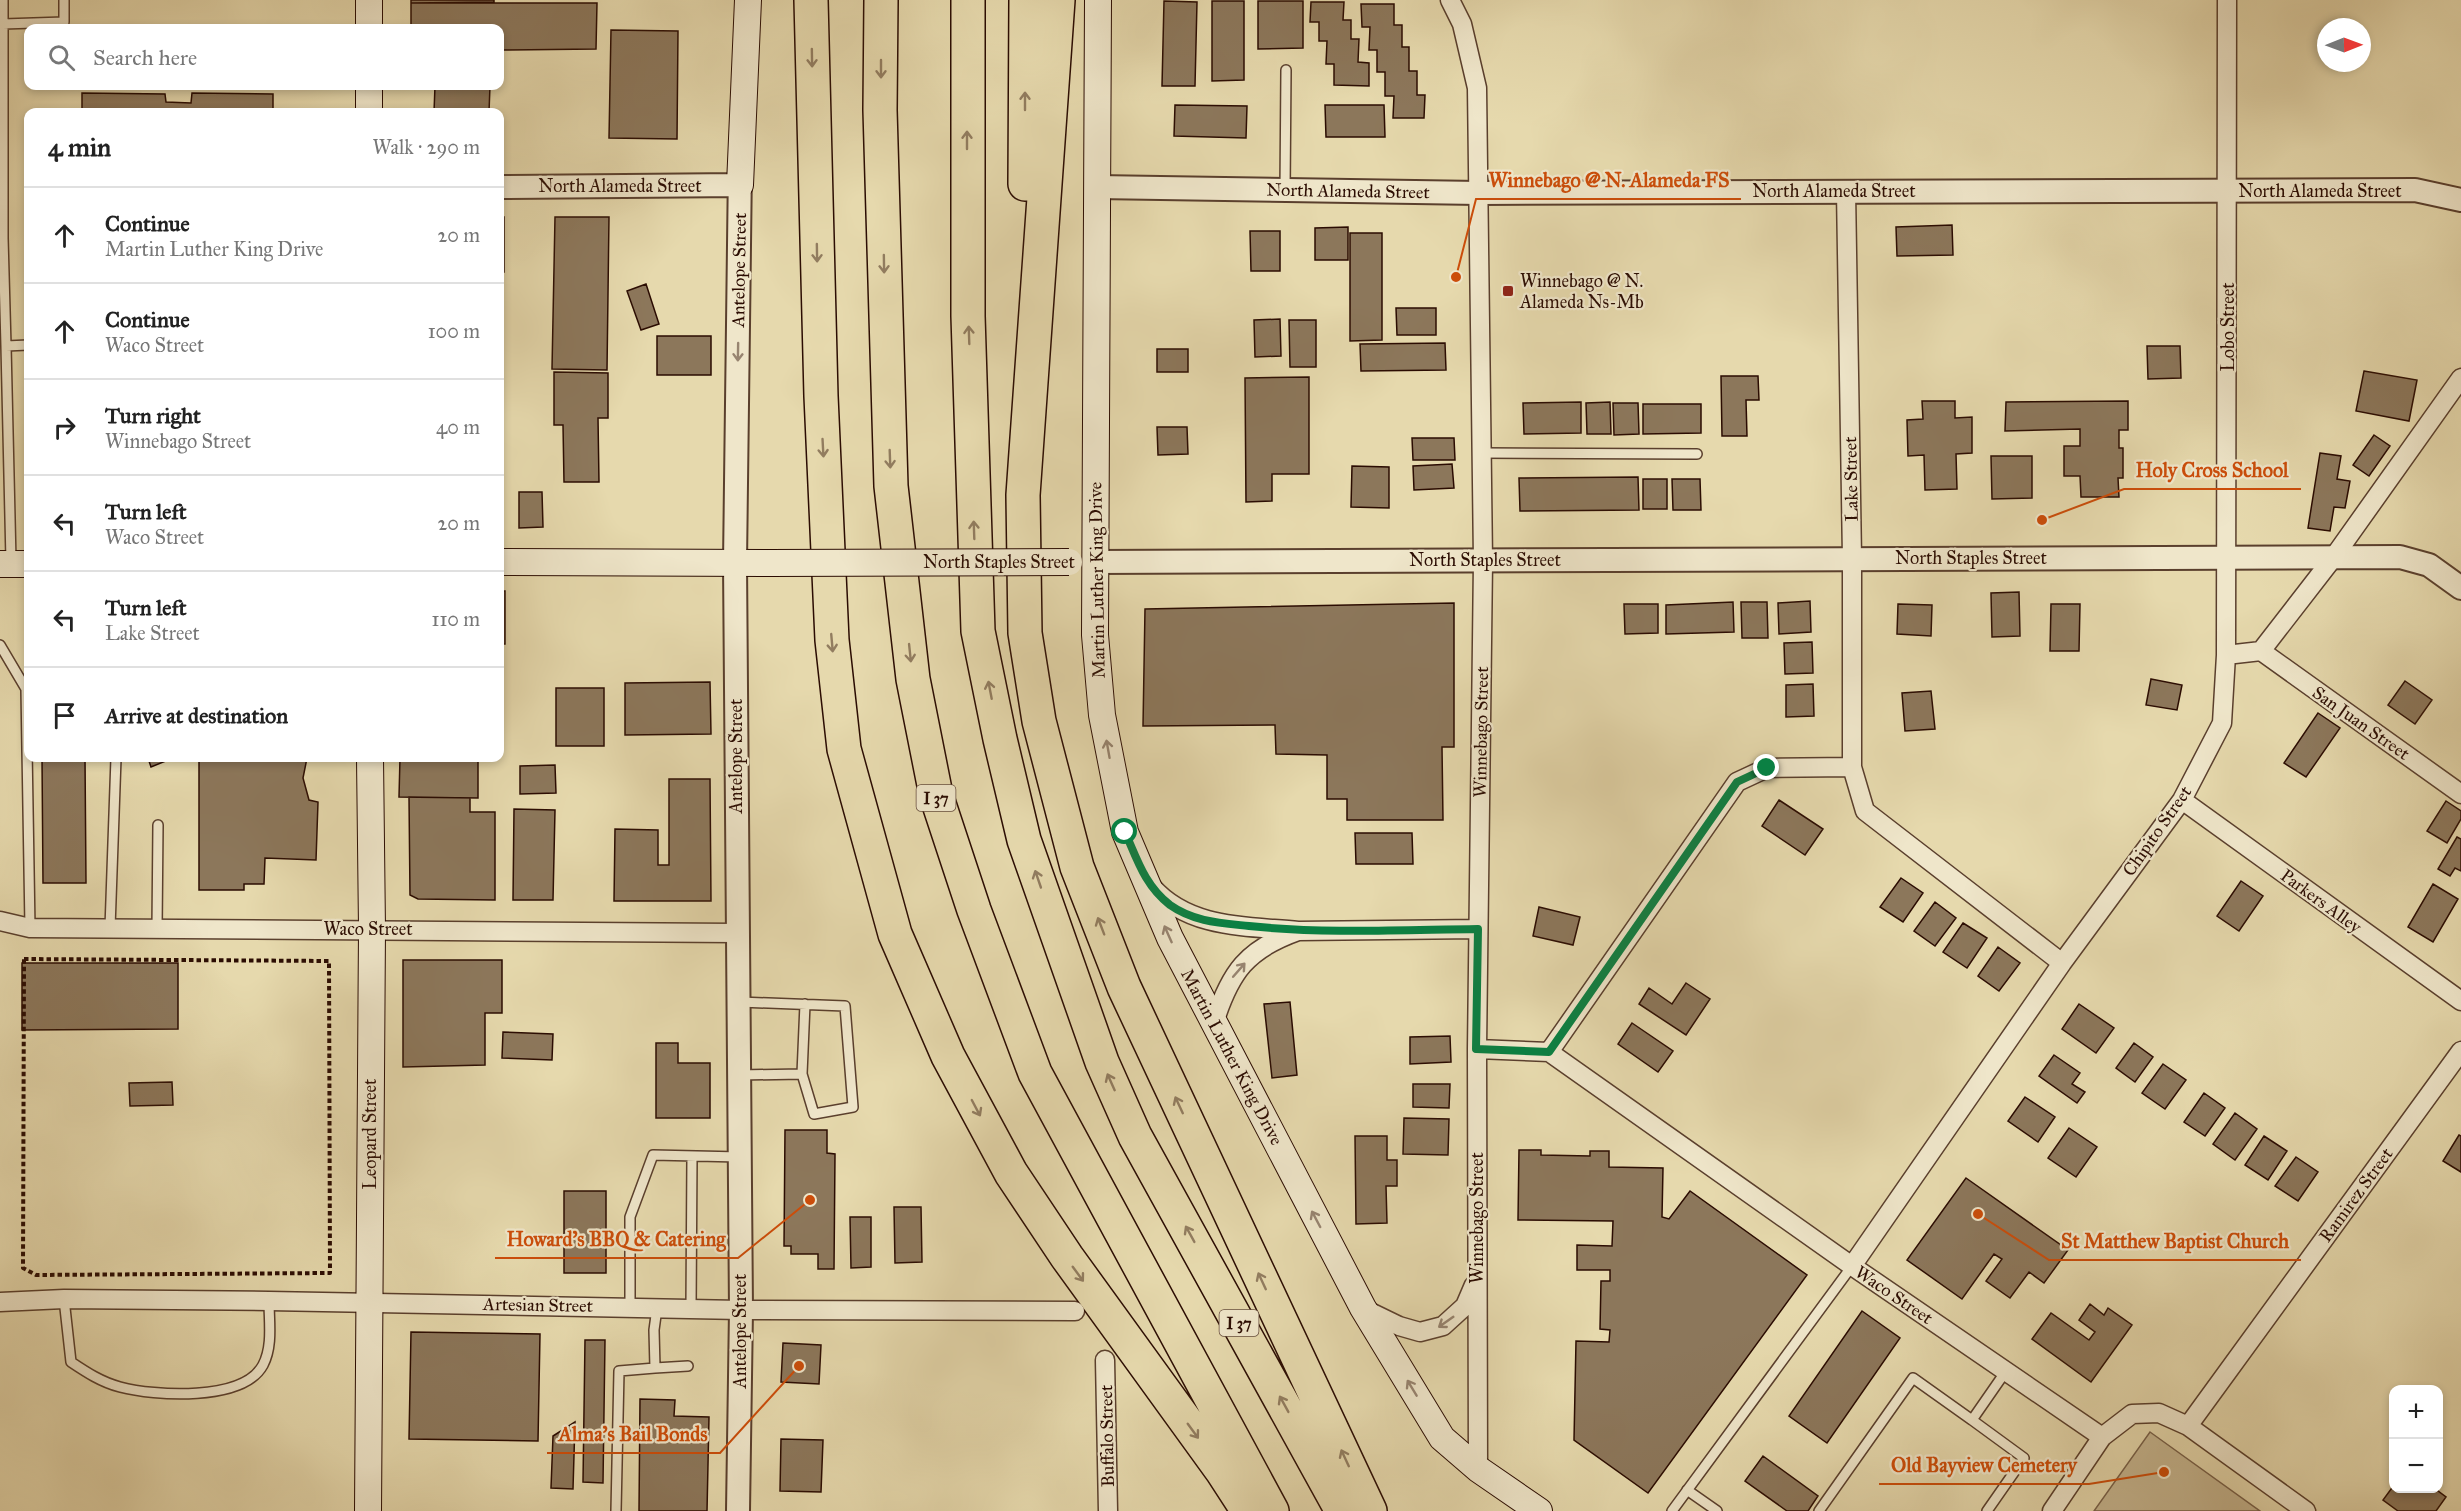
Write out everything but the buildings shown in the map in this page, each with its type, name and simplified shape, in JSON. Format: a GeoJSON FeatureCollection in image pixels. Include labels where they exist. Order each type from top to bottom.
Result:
{"type":"FeatureCollection","features":[{"type":"Feature","properties":{"kind":"highway"},"geometry":{"type":"LineString","coordinates":[[811,0],[820,396],[832,640],[844,749],[895,934],[948,1056],[1011,1173],[1066,1257],[1222,1471],[1248,1511]]}},
{"type":"Feature","properties":{"kind":"highway","name":"I 37"},"geometry":{"type":"LineString","coordinates":[[968,0],[968,316],[978,631],[1024,840],[1102,1062],[1135,1136],[1342,1511]]}},
{"type":"Feature","properties":{"kind":"highway"},"geometry":{"type":"LineString","coordinates":[[1026,0],[1023,495],[1025,633],[1039,721],[1077,867],[1124,987],[1370,1511]]}},
{"type":"Feature","properties":{"kind":"highway"},"geometry":{"type":"LineString","coordinates":[[1023,495],[1058,0]]}},
{"type":"Feature","properties":{"kind":"highway","name":"I 37"},"geometry":{"type":"LineString","coordinates":[[881,4],[881,121],[891,486],[913,679],[936,795],[974,910],[1035,1073],[1272,1511]]}},
{"type":"Feature","properties":{"kind":"main road"},"geometry":{"type":"LineString","coordinates":[[369,0],[369,24]]}},
{"type":"Feature","properties":{"kind":"main road"},"geometry":{"type":"LineString","coordinates":[[740,185],[748,0]]}},
{"type":"Feature","properties":{"kind":"main road","name":"Martin Luther King Drive"},"geometry":{"type":"LineString","coordinates":[[1098,0],[1095,635],[1102,714],[1125,832],[1170,938],[1363,1308],[1442,1438],[1478,1469],[1539,1511]]}},
{"type":"Feature","properties":{"kind":"main road"},"geometry":{"type":"LineString","coordinates":[[369,90],[369,108]]}},
{"type":"Feature","properties":{"kind":"main road","name":"North Staples Street"},"geometry":{"type":"LineString","coordinates":[[504,562],[1095,562]]}},
{"type":"Feature","properties":{"kind":"main road","name":"Leopard Street"},"geometry":{"type":"LineString","coordinates":[[368,1511],[372,929],[370,762]]}},
{"type":"Feature","properties":{"kind":"street","name":"Antelope Street"},"geometry":{"type":"LineString","coordinates":[[738,0],[740,185],[735,562],[741,1310],[738,1511]]}},
{"type":"Feature","properties":{"kind":"street","name":"Winnebago Street"},"geometry":{"type":"LineString","coordinates":[[1450,0],[1462,24],[1477,88],[1483,561],[1476,1049],[1478,1469]]}},
{"type":"Feature","properties":{"kind":"street","name":"Lobo Street"},"geometry":{"type":"LineString","coordinates":[[2226,655],[2228,559],[2227,0]]}},
{"type":"Feature","properties":{"kind":"street","name":"North Alameda Street"},"geometry":{"type":"LineString","coordinates":[[504,187],[740,185]]}},
{"type":"Feature","properties":{"kind":"street","name":"North Alameda Street"},"geometry":{"type":"LineString","coordinates":[[1097,187],[1479,193],[2415,190],[2461,200]]}},
{"type":"Feature","properties":{"kind":"street","name":"Lake Street"},"geometry":{"type":"LineString","coordinates":[[1846,191],[1852,558],[1852,767],[1865,811],[2062,963]]}},
{"type":"Feature","properties":{"kind":"street"},"geometry":{"type":"LineString","coordinates":[[2226,655],[2261,651],[2333,558],[2461,378]]}},
{"type":"Feature","properties":{"kind":"street","name":"North Staples Street"},"geometry":{"type":"LineString","coordinates":[[1095,562],[2400,557],[2429,565],[2461,588]]}},
{"type":"Feature","properties":{"kind":"street","name":"San Juan Street"},"geometry":{"type":"LineString","coordinates":[[2261,651],[2461,794]]}},
{"type":"Feature","properties":{"kind":"street","name":"Chipito Street"},"geometry":{"type":"LineString","coordinates":[[1851,1266],[2062,963],[2182,800],[2222,723],[2226,655]]}},
{"type":"Feature","properties":{"kind":"street"},"geometry":{"type":"LineString","coordinates":[[1476,1049],[1549,1052],[1737,782],[1767,768],[1852,767]]}},
{"type":"Feature","properties":{"kind":"street","name":"Parkers Alley"},"geometry":{"type":"LineString","coordinates":[[2182,800],[2461,1001]]}},
{"type":"Feature","properties":{"kind":"street"},"geometry":{"type":"LineString","coordinates":[[1145,879],[1171,905],[1204,921],[1298,932],[1478,929]]}},
{"type":"Feature","properties":{"kind":"street","name":"Waco Street"},"geometry":{"type":"LineString","coordinates":[[0,921],[30,928],[737,933]]}},
{"type":"Feature","properties":{"kind":"street"},"geometry":{"type":"LineString","coordinates":[[1214,1023],[1229,982],[1238,970],[1265,945],[1298,932]]}},
{"type":"Feature","properties":{"kind":"street","name":"Ramirez Street"},"geometry":{"type":"LineString","coordinates":[[2188,1426],[2461,1051]]}},
{"type":"Feature","properties":{"kind":"street","name":"Waco Street"},"geometry":{"type":"LineString","coordinates":[[1549,1052],[1851,1266],[2102,1437]]}},
{"type":"Feature","properties":{"kind":"street"},"geometry":{"type":"LineString","coordinates":[[1363,1308],[1399,1326],[1420,1332],[1443,1326],[1465,1306],[1478,1275]]}},
{"type":"Feature","properties":{"kind":"street","name":"Artesian Street"},"geometry":{"type":"LineString","coordinates":[[0,1302],[64,1299],[370,1302],[741,1310],[1075,1311]]}},
{"type":"Feature","properties":{"kind":"street","name":"Buffalo Street"},"geometry":{"type":"LineString","coordinates":[[1106,1360],[1108,1511]]}},
{"type":"Feature","properties":{"kind":"street"},"geometry":{"type":"LineString","coordinates":[[2052,1511],[2102,1437],[2132,1414],[2158,1413],[2188,1426],[2306,1511]]}},
{"type":"Feature","properties":{"kind":"lane"},"geometry":{"type":"LineString","coordinates":[[3,0],[2,238],[6,346],[3,363],[4,491],[13,564]]}},
{"type":"Feature","properties":{"kind":"lane"},"geometry":{"type":"LineString","coordinates":[[3,24],[64,22],[64,0]]}},
{"type":"Feature","properties":{"kind":"lane"},"geometry":{"type":"LineString","coordinates":[[1285,190],[1286,70]]}},
{"type":"Feature","properties":{"kind":"lane"},"geometry":{"type":"LineString","coordinates":[[6,346],[24,345]]}},
{"type":"Feature","properties":{"kind":"lane"},"geometry":{"type":"LineString","coordinates":[[1482,453],[1697,454]]}},
{"type":"Feature","properties":{"kind":"lane"},"geometry":{"type":"LineString","coordinates":[[0,645],[24,686]]}},
{"type":"Feature","properties":{"kind":"lane"},"geometry":{"type":"LineString","coordinates":[[27,762],[30,928]]}},
{"type":"Feature","properties":{"kind":"lane"},"geometry":{"type":"LineString","coordinates":[[110,928],[117,762]]}},
{"type":"Feature","properties":{"kind":"lane"},"geometry":{"type":"LineString","coordinates":[[157,928],[158,825]]}},
{"type":"Feature","properties":{"kind":"lane"},"geometry":{"type":"LineString","coordinates":[[738,1002],[805,1004],[845,1006],[853,1107],[814,1114],[802,1074],[805,1004]]}},
{"type":"Feature","properties":{"kind":"lane"},"geometry":{"type":"LineString","coordinates":[[739,1075],[802,1074]]}},
{"type":"Feature","properties":{"kind":"lane"},"geometry":{"type":"LineString","coordinates":[[630,1307],[630,1217],[653,1155],[740,1157]]}},
{"type":"Feature","properties":{"kind":"lane"},"geometry":{"type":"LineString","coordinates":[[691,1309],[692,1156]]}},
{"type":"Feature","properties":{"kind":"lane"},"geometry":{"type":"LineString","coordinates":[[1672,1511],[1851,1266]]}},
{"type":"Feature","properties":{"kind":"lane"},"geometry":{"type":"LineString","coordinates":[[64,1299],[71,1362],[93,1377],[119,1387],[171,1395],[218,1392],[248,1380],[262,1367],[268,1352],[269,1301]]}},
{"type":"Feature","properties":{"kind":"lane"},"geometry":{"type":"LineString","coordinates":[[655,1368],[654,1329],[657,1308]]}},
{"type":"Feature","properties":{"kind":"lane"},"geometry":{"type":"LineString","coordinates":[[616,1511],[619,1371],[688,1366]]}},
{"type":"Feature","properties":{"kind":"lane"},"geometry":{"type":"LineString","coordinates":[[1972,1420],[2006,1371]]}},
{"type":"Feature","properties":{"kind":"lane"},"geometry":{"type":"LineString","coordinates":[[1819,1511],[1913,1378],[2024,1458],[1987,1511]]}},
{"type":"Feature","properties":{"kind":"lane"},"geometry":{"type":"LineString","coordinates":[[1688,1490],[1717,1511]]}},
{"type":"Feature","properties":{"kind":"path"},"geometry":{"type":"LineString","coordinates":[[24,959],[329,961],[330,1274],[36,1275],[23,1268],[24,959]]}},
{"type":"Feature","properties":{"kind":"shaded area"},"geometry":{"type":"Polygon","coordinates":[[[2150,1432],[2260,1511],[2094,1511],[2150,1432]]]}},
{"type":"Feature","properties":{"kind":"place","name":"Winnebago @ N. Alameda FS"},"geometry":{"type":"Point","coordinates":[1456,277]}},
{"type":"Feature","properties":{"kind":"place","name":"Winnebago @ N. Alameda Ns-Mb"},"geometry":{"type":"Point","coordinates":[1508,291]}},
{"type":"Feature","properties":{"kind":"place","name":"Holy Cross School"},"geometry":{"type":"Point","coordinates":[2042,520]}},
{"type":"Feature","properties":{"kind":"place","name":"Howard's BBQ & Catering"},"geometry":{"type":"Point","coordinates":[810,1200]}},
{"type":"Feature","properties":{"kind":"place","name":"St Matthew Baptist Church"},"geometry":{"type":"Point","coordinates":[1978,1214]}},
{"type":"Feature","properties":{"kind":"place","name":"Alma's Bail Bonds"},"geometry":{"type":"Point","coordinates":[799,1366]}},
{"type":"Feature","properties":{"kind":"place","name":"Old Bayview Cemetery"},"geometry":{"type":"Point","coordinates":[2164,1472]}},
{"type":"Feature","properties":{"kind":"route"},"geometry":{"type":"LineString","coordinates":[[1125,832],[1145,879],[1158,895],[1171,905],[1204,921],[1298,932],[1478,929],[1476,1049],[1549,1052],[1737,782],[1767,768]]}}]}
